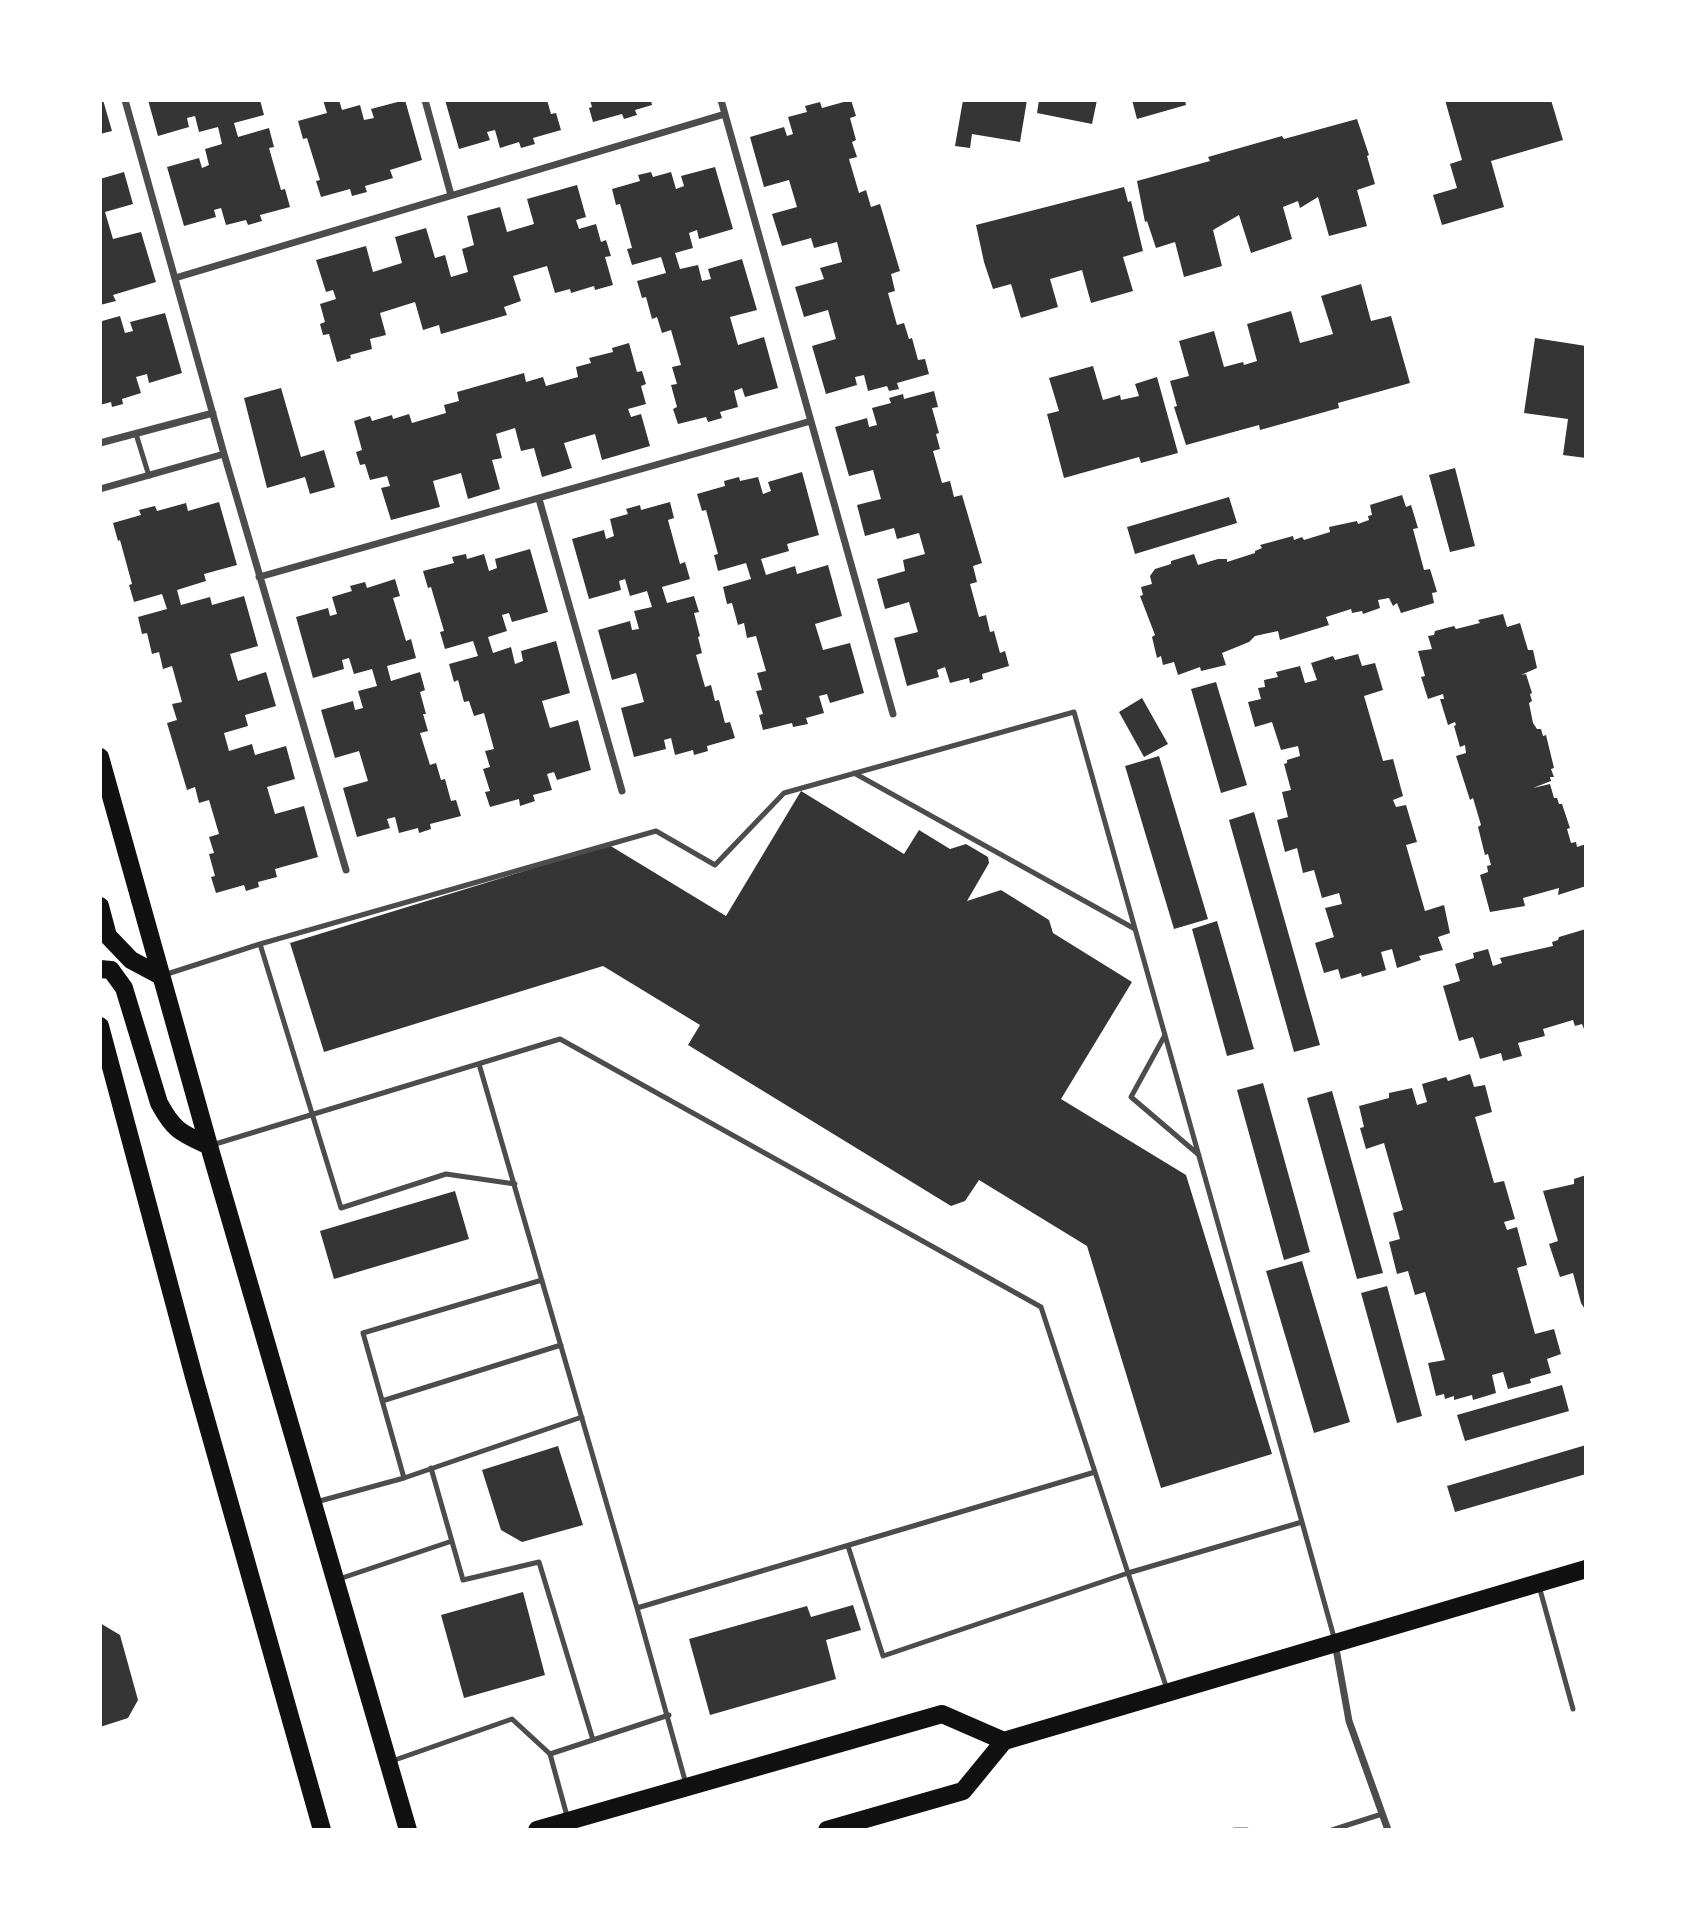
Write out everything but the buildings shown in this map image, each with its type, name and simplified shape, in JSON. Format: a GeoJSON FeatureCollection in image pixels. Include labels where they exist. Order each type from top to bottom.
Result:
{"type":"FeatureCollection","features":[{"type":"Feature","properties":{"kind":"main road"},"geometry":{"type":"LineString","coordinates":[[100,757],[209,1146],[408,1830]]}},
{"type":"Feature","properties":{"kind":"main road"},"geometry":{"type":"LineString","coordinates":[[100,906],[108,936],[131,960],[161,976]]}},
{"type":"Feature","properties":{"kind":"main road"},"geometry":{"type":"LineString","coordinates":[[100,968],[111,970],[124,988],[159,1103],[168,1121],[179,1132],[209,1146]]}},
{"type":"Feature","properties":{"kind":"main road"},"geometry":{"type":"LineString","coordinates":[[100,1026],[214,1451],[322,1830]]}},
{"type":"Feature","properties":{"kind":"main road"},"geometry":{"type":"LineString","coordinates":[[827,1830],[963,1791],[1004,1741],[1586,1569]]}},
{"type":"Feature","properties":{"kind":"main road"},"geometry":{"type":"LineString","coordinates":[[537,1830],[942,1714],[1004,1741]]}},
{"type":"Feature","properties":{"kind":"street"},"geometry":{"type":"LineString","coordinates":[[125,100],[224,454],[346,870]]}},
{"type":"Feature","properties":{"kind":"street"},"geometry":{"type":"LineString","coordinates":[[425,100],[452,195]]}},
{"type":"Feature","properties":{"kind":"street"},"geometry":{"type":"LineString","coordinates":[[721,100],[893,714]]}},
{"type":"Feature","properties":{"kind":"street"},"geometry":{"type":"LineString","coordinates":[[175,278],[724,114]]}},
{"type":"Feature","properties":{"kind":"street"},"geometry":{"type":"LineString","coordinates":[[100,443],[213,413]]}},
{"type":"Feature","properties":{"kind":"street"},"geometry":{"type":"LineString","coordinates":[[260,577],[811,421]]}},
{"type":"Feature","properties":{"kind":"street"},"geometry":{"type":"LineString","coordinates":[[100,489],[224,454]]}},
{"type":"Feature","properties":{"kind":"street"},"geometry":{"type":"LineString","coordinates":[[539,499],[622,791]]}},
{"type":"Feature","properties":{"kind":"street"},"geometry":{"type":"LineString","coordinates":[[1335,1643],[1349,1721],[1388,1830]]}},
{"type":"Feature","properties":{"kind":"lane"},"geometry":{"type":"LineString","coordinates":[[135,433],[149,475]]}},
{"type":"Feature","properties":{"kind":"lane"},"geometry":{"type":"LineString","coordinates":[[161,976],[260,944],[656,831],[715,865],[784,793],[1074,712],[1335,1643]]}},
{"type":"Feature","properties":{"kind":"lane"},"geometry":{"type":"LineString","coordinates":[[853,773],[1135,929]]}},
{"type":"Feature","properties":{"kind":"lane"},"geometry":{"type":"LineString","coordinates":[[260,944],[341,1208],[446,1174],[515,1184]]}},
{"type":"Feature","properties":{"kind":"lane"},"geometry":{"type":"LineString","coordinates":[[1165,1035],[1130,1097],[1199,1154]]}},
{"type":"Feature","properties":{"kind":"lane"},"geometry":{"type":"LineString","coordinates":[[209,1146],[560,1040],[1041,1307],[1168,1693]]}},
{"type":"Feature","properties":{"kind":"lane"},"geometry":{"type":"LineString","coordinates":[[480,1064],[687,1788]]}},
{"type":"Feature","properties":{"kind":"lane"},"geometry":{"type":"LineString","coordinates":[[404,1478],[363,1333],[542,1280]]}},
{"type":"Feature","properties":{"kind":"lane"},"geometry":{"type":"LineString","coordinates":[[382,1401],[561,1345]]}},
{"type":"Feature","properties":{"kind":"lane"},"geometry":{"type":"LineString","coordinates":[[314,1503],[404,1478],[582,1417]]}},
{"type":"Feature","properties":{"kind":"lane"},"geometry":{"type":"LineString","coordinates":[[431,1468],[463,1580],[539,1562],[593,1740]]}},
{"type":"Feature","properties":{"kind":"lane"},"geometry":{"type":"LineString","coordinates":[[637,1608],[1095,1472]]}},
{"type":"Feature","properties":{"kind":"lane"},"geometry":{"type":"LineString","coordinates":[[848,1546],[883,1656],[1128,1573],[1303,1522]]}},
{"type":"Feature","properties":{"kind":"lane"},"geometry":{"type":"LineString","coordinates":[[336,1580],[452,1541]]}},
{"type":"Feature","properties":{"kind":"lane"},"geometry":{"type":"LineString","coordinates":[[1539,1583],[1573,1709]]}},
{"type":"Feature","properties":{"kind":"lane"},"geometry":{"type":"LineString","coordinates":[[550,1754],[668,1715]]}},
{"type":"Feature","properties":{"kind":"lane"},"geometry":{"type":"LineString","coordinates":[[388,1762],[512,1719],[550,1754],[569,1821]]}},
{"type":"Feature","properties":{"kind":"lane"},"geometry":{"type":"LineString","coordinates":[[1332,1830],[1382,1814]]}},
{"type":"Feature","properties":{"kind":"lane"},"geometry":{"type":"LineString","coordinates":[[1234,1830],[1247,1830]]}}]}
